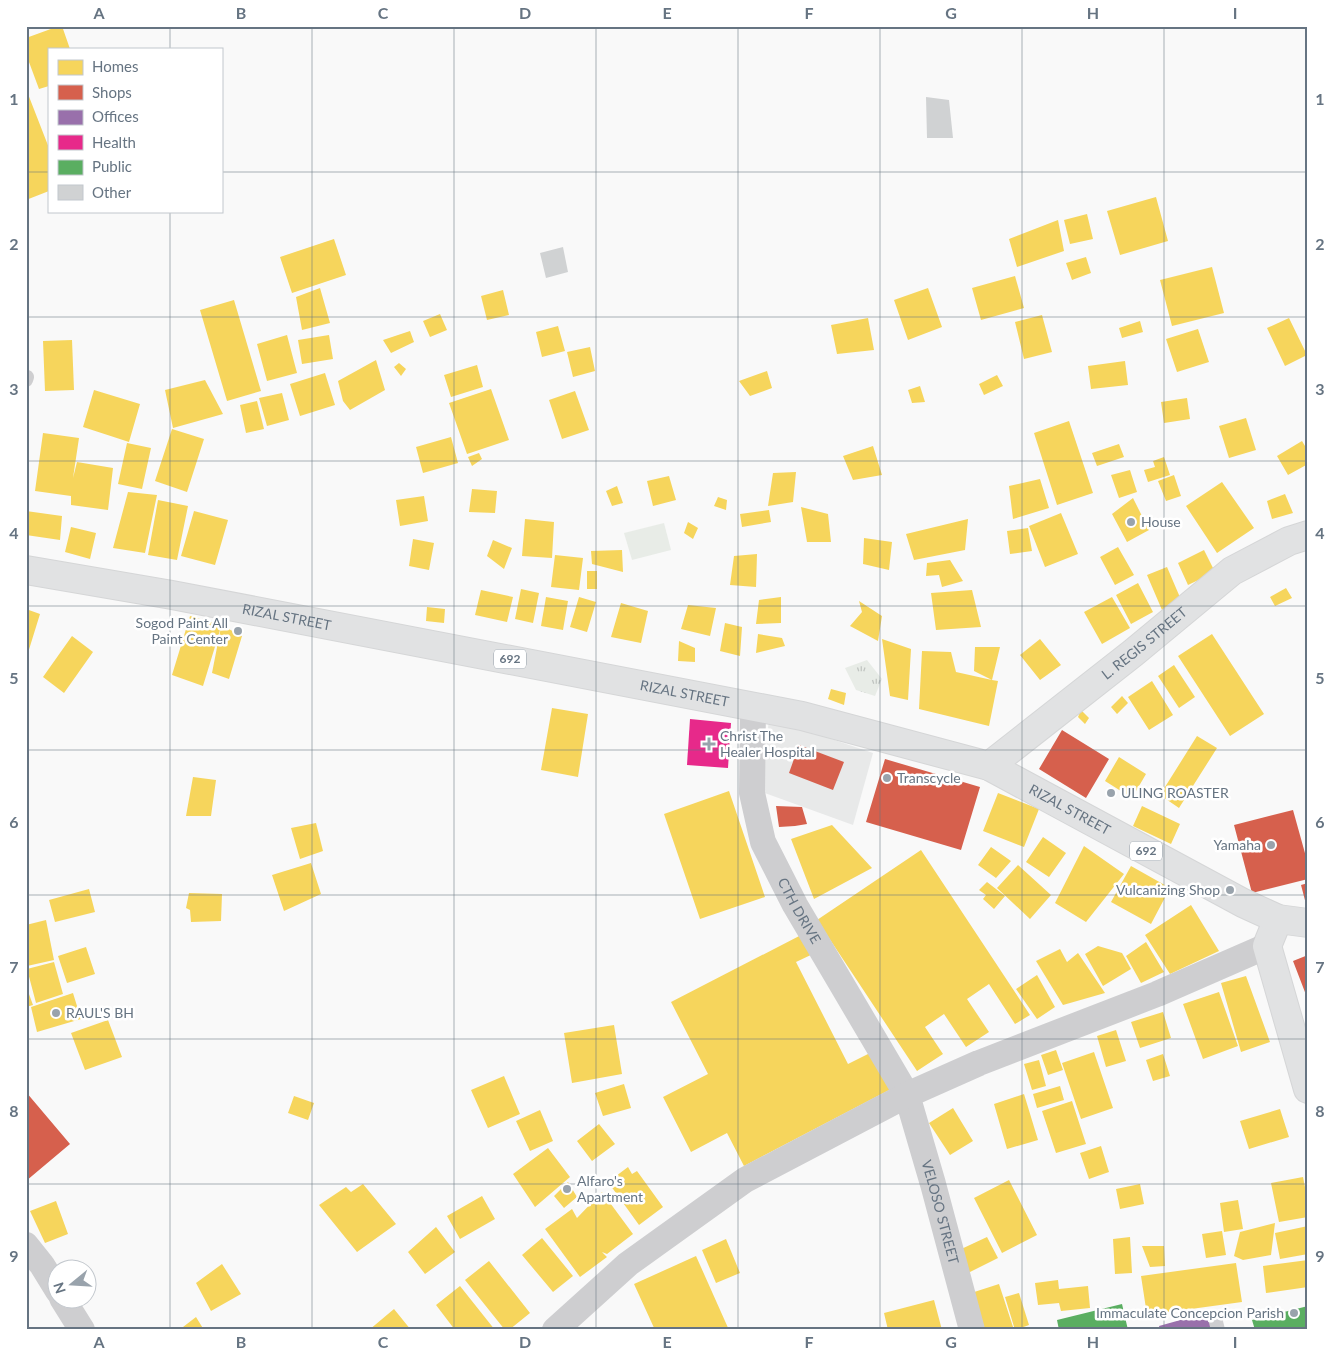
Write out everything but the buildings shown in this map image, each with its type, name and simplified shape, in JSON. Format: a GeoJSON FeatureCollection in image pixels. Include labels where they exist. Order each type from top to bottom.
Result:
{"type":"FeatureCollection","features":[{"type":"Feature","properties":{"kind":"main road","name":"L. REGIS STREET"},"geometry":{"type":"LineString","coordinates":[[989,766],[1133,653],[1232,571],[1289,541],[1308,535]]}},
{"type":"Feature","properties":{"kind":"main road","name":"RIZAL STREET"},"geometry":{"type":"LineString","coordinates":[[26,570],[182,597],[753,706],[802,716],[989,766],[1243,903],[1278,919],[1308,923]]}},
{"type":"Feature","properties":{"kind":"main road"},"geometry":{"type":"LineString","coordinates":[[1278,919],[1267,946],[1308,1089]]}},
{"type":"Feature","properties":{"kind":"street","name":"CTH DRIVE"},"geometry":{"type":"LineString","coordinates":[[753,706],[752,793],[763,842],[795,905],[907,1095]]}},
{"type":"Feature","properties":{"kind":"street"},"geometry":{"type":"LineString","coordinates":[[555,1330],[628,1264],[745,1180],[907,1095],[979,1063],[1157,994],[1267,946]]}},
{"type":"Feature","properties":{"kind":"street","name":"VELOSO STREET"},"geometry":{"type":"LineString","coordinates":[[907,1095],[972,1330]]}},
{"type":"Feature","properties":{"kind":"street"},"geometry":{"type":"LineString","coordinates":[[26,1245],[48,1275]]}},
{"type":"Feature","properties":{"kind":"street"},"geometry":{"type":"LineString","coordinates":[[68,1308],[82,1330]]}},
{"type":"Feature","properties":{"kind":"shaded area"},"geometry":{"type":"Polygon","coordinates":[[[769,718],[873,753],[853,825],[762,792],[769,718]]]}},
{"type":"Feature","properties":{"kind":"green space"},"geometry":{"type":"Polygon","coordinates":[[[664,523],[671,550],[632,560],[624,533],[664,523]]]}},
{"type":"Feature","properties":{"kind":"green space"},"geometry":{"type":"Polygon","coordinates":[[[867,660],[882,679],[875,696],[856,690],[845,668],[867,660]]]}},
{"type":"Feature","properties":{"kind":"place","name":"House"},"geometry":{"type":"Point","coordinates":[1131,522]}},
{"type":"Feature","properties":{"kind":"place","name":"Sogod Paint All Paint Center"},"geometry":{"type":"Point","coordinates":[238,631]}},
{"type":"Feature","properties":{"kind":"place","name":"Christ The Healer Hospital"},"geometry":{"type":"Point","coordinates":[709,744]}},
{"type":"Feature","properties":{"kind":"place","name":"Transcycle"},"geometry":{"type":"Point","coordinates":[887,778]}},
{"type":"Feature","properties":{"kind":"place","name":"ULING ROASTER"},"geometry":{"type":"Point","coordinates":[1111,793]}},
{"type":"Feature","properties":{"kind":"place","name":"Yamaha"},"geometry":{"type":"Point","coordinates":[1271,845]}},
{"type":"Feature","properties":{"kind":"place","name":"Vulcanizing Shop"},"geometry":{"type":"Point","coordinates":[1230,890]}},
{"type":"Feature","properties":{"kind":"place","name":"RAUL'S BH"},"geometry":{"type":"Point","coordinates":[56,1013]}},
{"type":"Feature","properties":{"kind":"place","name":"Alfaro's Apartment"},"geometry":{"type":"Point","coordinates":[567,1189]}},
{"type":"Feature","properties":{"kind":"place","name":"Immaculate Concepcion Parish"},"geometry":{"type":"Point","coordinates":[1294,1313]}}]}
